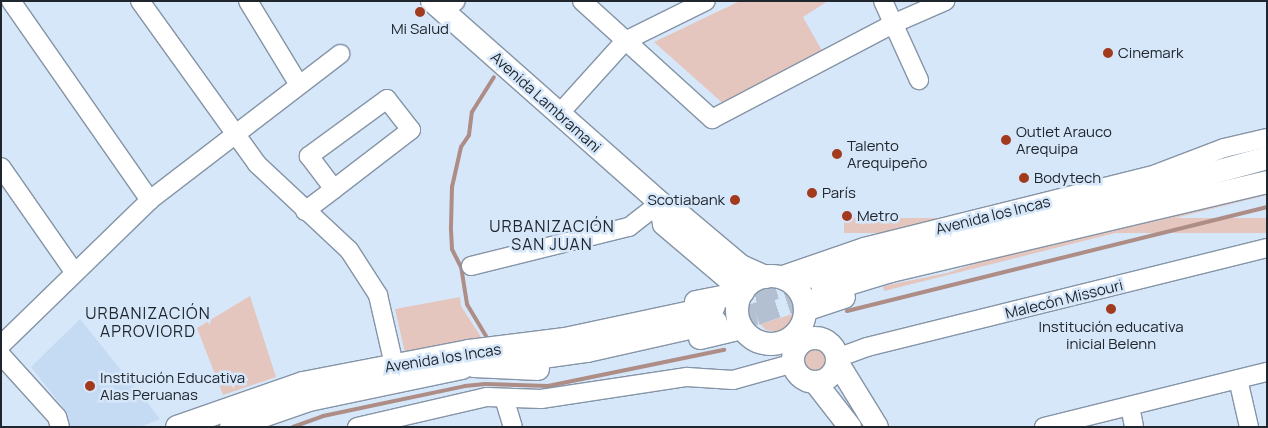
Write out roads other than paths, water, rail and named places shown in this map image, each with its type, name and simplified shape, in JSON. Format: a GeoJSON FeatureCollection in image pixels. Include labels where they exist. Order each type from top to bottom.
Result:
{"type":"FeatureCollection","features":[{"type":"Feature","properties":{"kind":"main road","name":"Avenida Lambramani"},"geometry":{"type":"LineString","coordinates":[[444,4],[559,114],[660,203],[679,214],[741,266],[772,277]]}},
{"type":"Feature","properties":{"kind":"main road","name":"Avenida los Incas"},"geometry":{"type":"LineString","coordinates":[[1267,158],[1198,175],[1153,189],[882,254],[818,285],[891,271],[1267,182]]}},
{"type":"Feature","properties":{"kind":"main road"},"geometry":{"type":"LineString","coordinates":[[1156,174],[1198,175]]}},
{"type":"Feature","properties":{"kind":"main road"},"geometry":{"type":"LineString","coordinates":[[660,203],[664,224],[721,276],[742,292]]}},
{"type":"Feature","properties":{"kind":"main road"},"geometry":{"type":"LineString","coordinates":[[805,311],[1024,238]]}},
{"type":"Feature","properties":{"kind":"main road"},"geometry":{"type":"LineString","coordinates":[[715,309],[722,290],[721,276]]}},
{"type":"Feature","properties":{"kind":"main road"},"geometry":{"type":"LineString","coordinates":[[805,311],[799,330],[776,344],[757,341],[742,328],[737,311],[742,292],[757,279],[772,277],[799,292],[805,311],[834,353],[877,427]]}},
{"type":"Feature","properties":{"kind":"main road","name":"Avenida los Incas"},"geometry":{"type":"LineString","coordinates":[[177,427],[223,422],[303,383],[396,373],[472,359],[561,356],[715,309],[742,292]]}},
{"type":"Feature","properties":{"kind":"main road"},"geometry":{"type":"LineString","coordinates":[[472,359],[543,369],[569,366],[742,328]]}},
{"type":"Feature","properties":{"kind":"main road"},"geometry":{"type":"LineString","coordinates":[[794,365],[798,347],[809,339],[834,353]]}},
{"type":"Feature","properties":{"kind":"main road"},"geometry":{"type":"LineString","coordinates":[[776,344],[807,380],[815,382],[850,427]]}},
{"type":"Feature","properties":{"kind":"main road"},"geometry":{"type":"LineString","coordinates":[[815,382],[832,373],[834,353]]}},
{"type":"Feature","properties":{"kind":"street"},"geometry":{"type":"LineString","coordinates":[[11,1],[150,200]]}},
{"type":"Feature","properties":{"kind":"street"},"geometry":{"type":"LineString","coordinates":[[140,1],[257,164],[304,211],[349,250],[378,295],[396,373]]}},
{"type":"Feature","properties":{"kind":"street"},"geometry":{"type":"LineString","coordinates":[[248,1],[299,85]]}},
{"type":"Feature","properties":{"kind":"street"},"geometry":{"type":"LineString","coordinates":[[582,1],[712,119],[895,23],[945,1]]}},
{"type":"Feature","properties":{"kind":"street"},"geometry":{"type":"LineString","coordinates":[[559,114],[625,41],[706,1]]}},
{"type":"Feature","properties":{"kind":"street"},"geometry":{"type":"LineString","coordinates":[[883,1],[895,23],[919,80]]}},
{"type":"Feature","properties":{"kind":"street"},"geometry":{"type":"LineString","coordinates":[[1,345],[150,200],[340,54]]}},
{"type":"Feature","properties":{"kind":"street"},"geometry":{"type":"LineString","coordinates":[[304,211],[334,189],[411,130],[387,98],[309,156],[334,189]]}},
{"type":"Feature","properties":{"kind":"street","name":"Avenida los Incas"},"geometry":{"type":"LineString","coordinates":[[772,277],[864,247],[1156,174],[1224,148],[1267,138]]}},
{"type":"Feature","properties":{"kind":"street"},"geometry":{"type":"LineString","coordinates":[[1,168],[75,273]]}},
{"type":"Feature","properties":{"kind":"street"},"geometry":{"type":"LineString","coordinates":[[471,266],[629,227],[660,203]]}},
{"type":"Feature","properties":{"kind":"street","name":"Malecón Missouri"},"geometry":{"type":"LineString","coordinates":[[834,353],[861,350],[1267,248]]}},
{"type":"Feature","properties":{"kind":"street"},"geometry":{"type":"LineString","coordinates":[[1,355],[57,417],[60,427]]}},
{"type":"Feature","properties":{"kind":"street"},"geometry":{"type":"LineString","coordinates":[[357,427],[452,403],[504,398],[541,399],[687,377],[733,380],[794,365]]}},
{"type":"Feature","properties":{"kind":"street"},"geometry":{"type":"LineString","coordinates":[[1044,427],[1267,372]]}},
{"type":"Feature","properties":{"kind":"street"},"geometry":{"type":"LineString","coordinates":[[1238,379],[1249,427]]}},
{"type":"Feature","properties":{"kind":"street"},"geometry":{"type":"LineString","coordinates":[[504,398],[512,427]]}},
{"type":"Feature","properties":{"kind":"street"},"geometry":{"type":"LineString","coordinates":[[1130,406],[1134,427]]}},
{"type":"Feature","properties":{"kind":"waterway"},"geometry":{"type":"LineString","coordinates":[[486,336],[467,304],[461,267],[452,249],[452,187],[461,147],[469,135],[472,112],[494,77]]}},
{"type":"Feature","properties":{"kind":"waterway"},"geometry":{"type":"LineString","coordinates":[[847,311],[1267,207]]}},
{"type":"Feature","properties":{"kind":"waterway"},"geometry":{"type":"LineString","coordinates":[[293,427],[323,416],[465,386],[485,384],[548,386],[724,350]]}},
{"type":"Feature","properties":{"kind":"tunnel"},"geometry":{"type":"LineString","coordinates":[[723,304],[813,277]]}},
{"type":"Feature","properties":{"kind":"tunnel"},"geometry":{"type":"LineString","coordinates":[[716,322],[756,314],[822,292]]}},
{"type":"Feature","properties":{"kind":"place","name":"Mi Salud"},"geometry":{"type":"Point","coordinates":[420,12]}},
{"type":"Feature","properties":{"kind":"place","name":"Cinemark"},"geometry":{"type":"Point","coordinates":[1108,53]}},
{"type":"Feature","properties":{"kind":"place","name":"Outlet Arauco Arequipa"},"geometry":{"type":"Point","coordinates":[1006,140]}},
{"type":"Feature","properties":{"kind":"place","name":"Talento Arequipeño"},"geometry":{"type":"Point","coordinates":[837,154]}},
{"type":"Feature","properties":{"kind":"place","name":"Bodytech"},"geometry":{"type":"Point","coordinates":[1024,178]}},
{"type":"Feature","properties":{"kind":"place","name":"París"},"geometry":{"type":"Point","coordinates":[812,193]}},
{"type":"Feature","properties":{"kind":"place","name":"Scotiabank"},"geometry":{"type":"Point","coordinates":[735,200]}},
{"type":"Feature","properties":{"kind":"place","name":"Metro"},"geometry":{"type":"Point","coordinates":[847,216]}},
{"type":"Feature","properties":{"kind":"place","name":"Institución educativa inicial Belenn"},"geometry":{"type":"Point","coordinates":[1111,309]}},
{"type":"Feature","properties":{"kind":"place","name":"Institución Educativa Alas Peruanas"},"geometry":{"type":"Point","coordinates":[90,386]}},
{"type":"Feature","properties":{"kind":"district","name":"URBANIZACIÓN SAN JUAN"},"geometry":{"type":"Point","coordinates":[552,235]}},
{"type":"Feature","properties":{"kind":"district","name":"URBANIZACIÓN APROVIORD"},"geometry":{"type":"Point","coordinates":[148,322]}}]}
